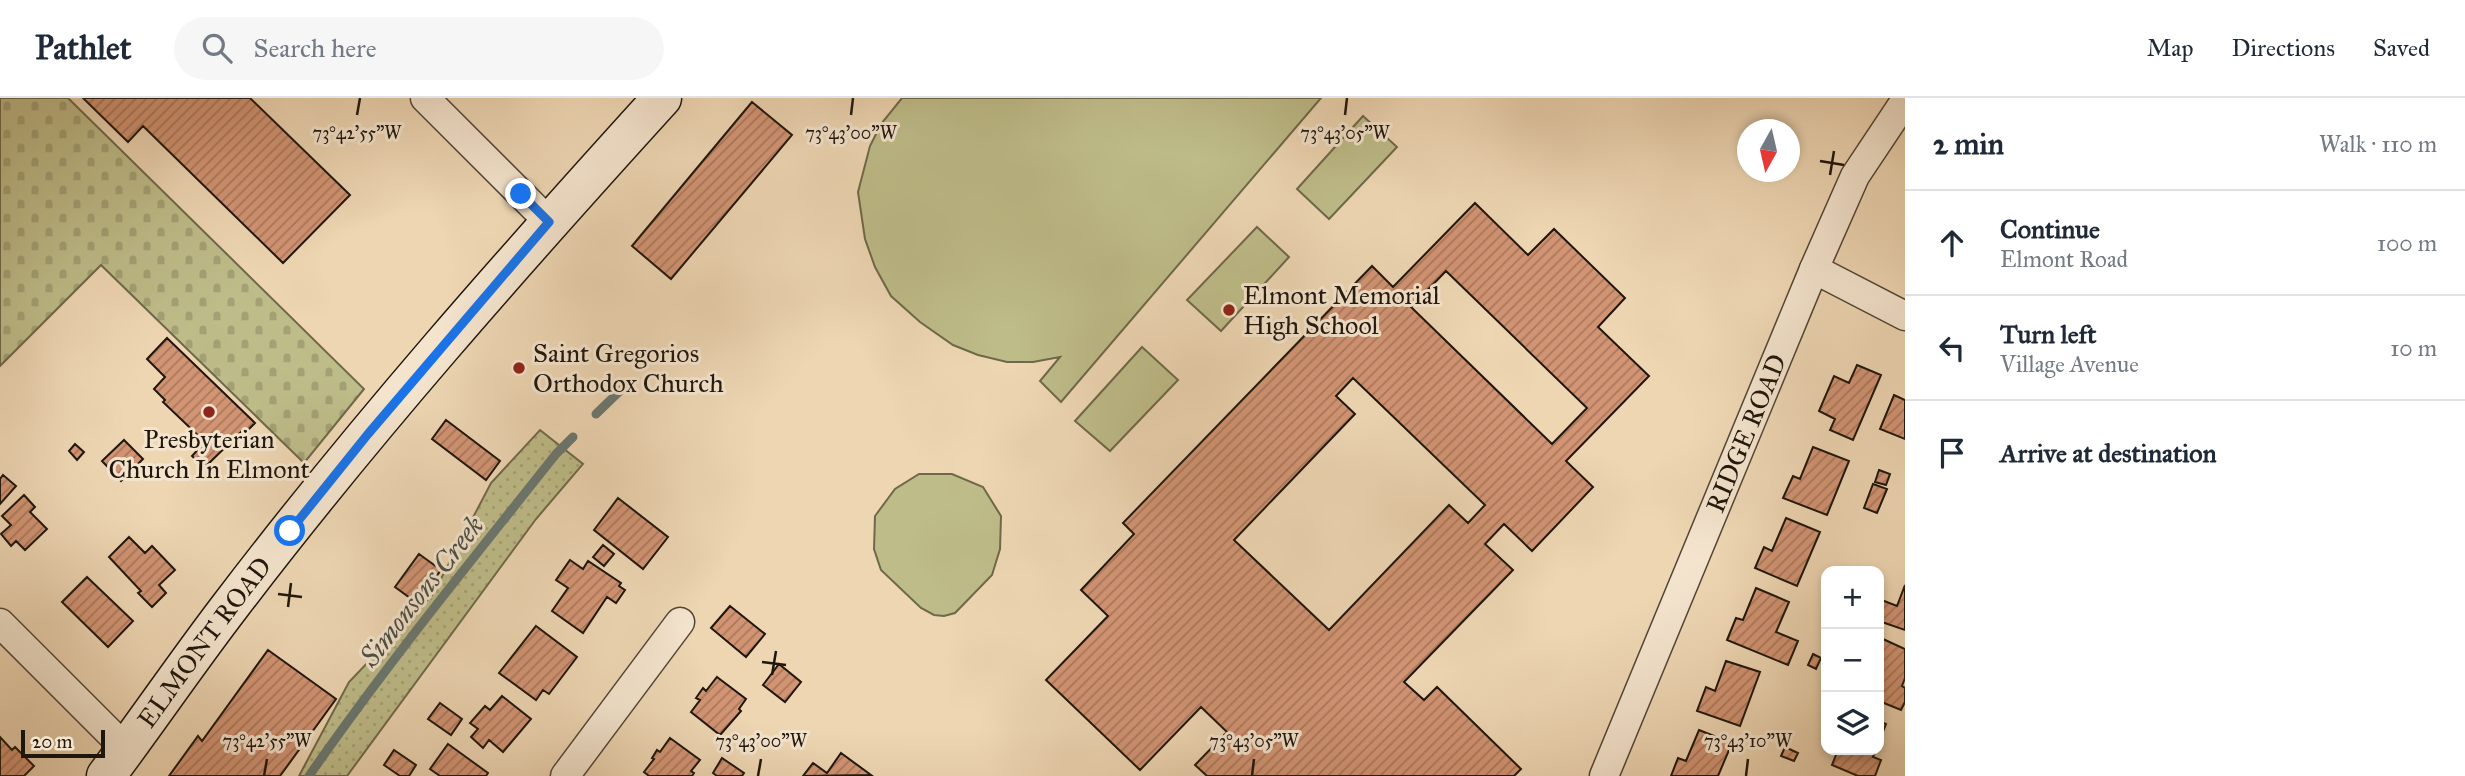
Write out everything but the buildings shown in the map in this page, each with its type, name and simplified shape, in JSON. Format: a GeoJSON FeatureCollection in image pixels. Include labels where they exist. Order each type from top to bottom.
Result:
{"type":"FeatureCollection","features":[{"type":"Feature","properties":{"kind":"main road","name":"ELMONT ROAD"},"geometry":{"type":"LineString","coordinates":[[116,763],[231,605],[368,434],[549,222],[662,98]]}},
{"type":"Feature","properties":{"kind":"street"},"geometry":{"type":"LineString","coordinates":[[425,98],[549,222]]}},
{"type":"Feature","properties":{"kind":"street","name":"RIDGE ROAD"},"geometry":{"type":"LineString","coordinates":[[1604,776],[1855,176],[1905,101]]}},
{"type":"Feature","properties":{"kind":"street"},"geometry":{"type":"LineString","coordinates":[[1814,269],[1905,316]]}},
{"type":"Feature","properties":{"kind":"street"},"geometry":{"type":"LineString","coordinates":[[565,776],[680,622]]}},
{"type":"Feature","properties":{"kind":"street"},"geometry":{"type":"LineString","coordinates":[[0,623],[116,763]]}},
{"type":"Feature","properties":{"kind":"green space"},"geometry":{"type":"Polygon","coordinates":[[[0,98],[68,98],[364,389],[304,463],[101,265],[0,366],[0,98]]]}},
{"type":"Feature","properties":{"kind":"green space"},"geometry":{"type":"Polygon","coordinates":[[[902,98],[1321,98],[1061,402],[1040,381],[1060,357],[1033,362],[1007,362],[953,345],[920,322],[891,296],[875,267],[865,239],[858,192],[870,146],[881,124],[902,98]]]}},
{"type":"Feature","properties":{"kind":"green space"},"geometry":{"type":"Polygon","coordinates":[[[1363,116],[1397,147],[1329,219],[1297,189],[1363,116]]]}},
{"type":"Feature","properties":{"kind":"green space"},"geometry":{"type":"Polygon","coordinates":[[[1257,227],[1289,257],[1221,331],[1187,300],[1257,227]]]}},
{"type":"Feature","properties":{"kind":"green space"},"geometry":{"type":"Polygon","coordinates":[[[1142,347],[1178,380],[1110,451],[1075,421],[1142,347]]]}},
{"type":"Feature","properties":{"kind":"green space"},"geometry":{"type":"Polygon","coordinates":[[[540,430],[583,464],[536,519],[347,776],[299,776],[349,682],[433,594],[491,483],[540,430]]]}},
{"type":"Feature","properties":{"kind":"green space"},"geometry":{"type":"Polygon","coordinates":[[[919,474],[952,474],[983,487],[1001,516],[1000,549],[992,575],[955,613],[944,616],[934,615],[921,608],[881,570],[874,549],[875,516],[895,489],[919,474]]]}},
{"type":"Feature","properties":{"kind":"waterway"},"geometry":{"type":"LineString","coordinates":[[596,414],[626,385]]}},
{"type":"Feature","properties":{"kind":"waterway","name":"Simonsons Creek"},"geometry":{"type":"LineString","coordinates":[[309,776],[430,613],[556,454],[573,437]]}},
{"type":"Feature","properties":{"kind":"place","name":"Elmont Memorial High School"},"geometry":{"type":"Point","coordinates":[1229,310]}},
{"type":"Feature","properties":{"kind":"place","name":"Saint Gregorios Orthodox Church"},"geometry":{"type":"Point","coordinates":[519,368]}},
{"type":"Feature","properties":{"kind":"place","name":"Presbyterian Church In Elmont"},"geometry":{"type":"Point","coordinates":[209,412]}},
{"type":"Feature","properties":{"kind":"route"},"geometry":{"type":"LineString","coordinates":[[290,531],[368,434],[549,222],[521,194]]}}]}
